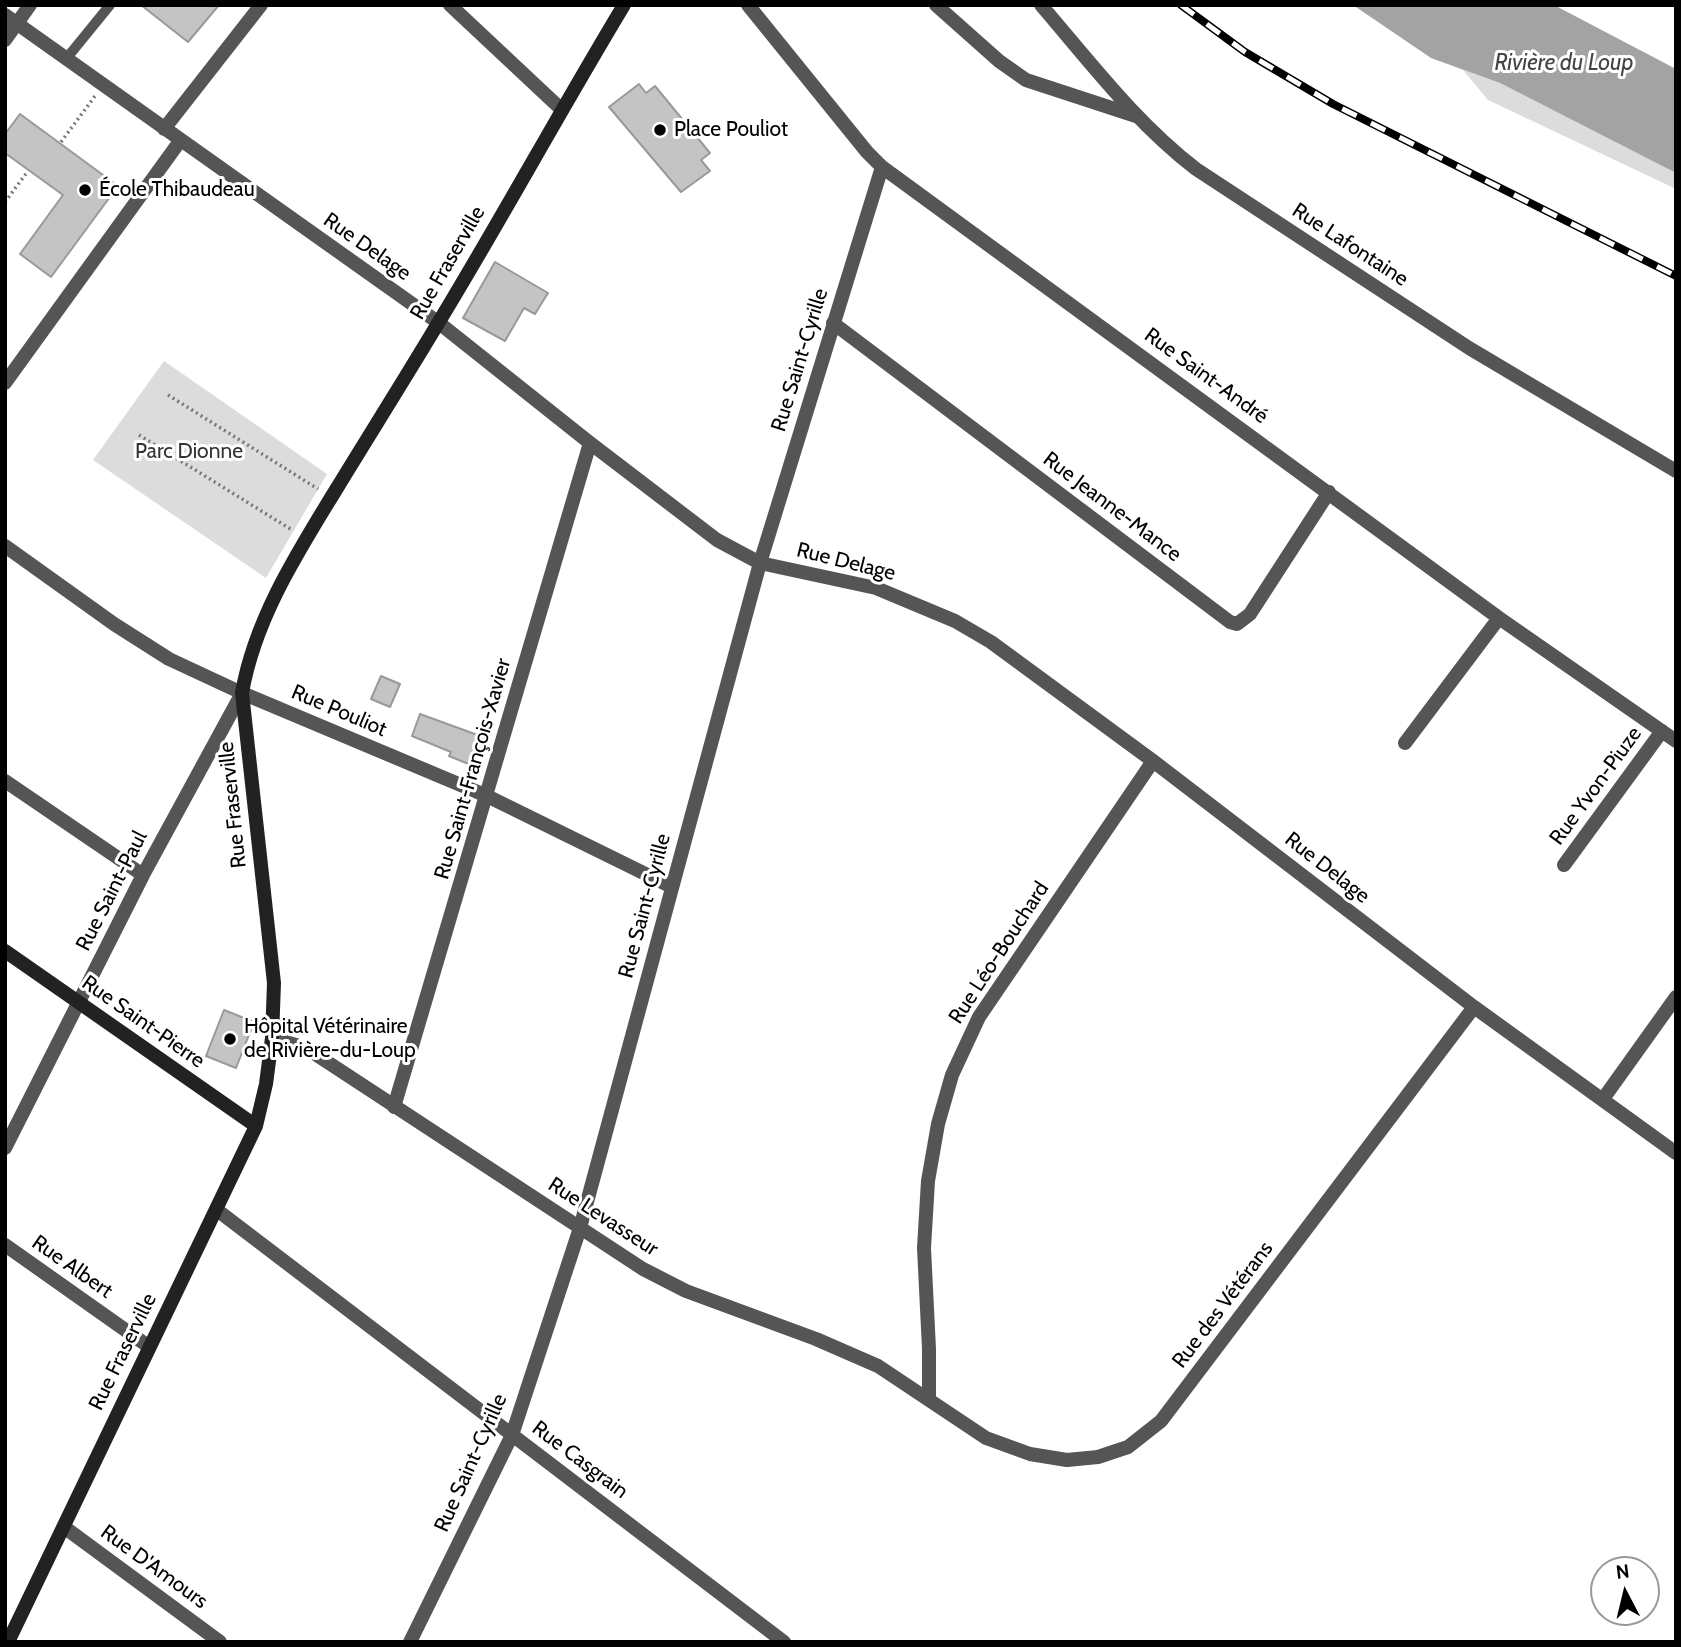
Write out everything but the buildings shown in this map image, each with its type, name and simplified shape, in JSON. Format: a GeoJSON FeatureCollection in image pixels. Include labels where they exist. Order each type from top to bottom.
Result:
{"type":"FeatureCollection","features":[{"type":"Feature","properties":{"kind":"main road","name":"Rue Fraserville"},"geometry":{"type":"LineString","coordinates":[[8,1642],[256,1126],[266,1084],[272,1038],[274,983],[242,693],[252,650],[277,592],[306,539],[439,323],[561,109],[624,5]]}},
{"type":"Feature","properties":{"kind":"main road","name":"Rue Saint-Pierre"},"geometry":{"type":"LineString","coordinates":[[5,951],[256,1126]]}},
{"type":"Feature","properties":{"kind":"street"},"geometry":{"type":"LineString","coordinates":[[5,40],[11,19],[30,5]]}},
{"type":"Feature","properties":{"kind":"street"},"geometry":{"type":"LineString","coordinates":[[164,129],[261,5]]}},
{"type":"Feature","properties":{"kind":"street"},"geometry":{"type":"LineString","coordinates":[[450,5],[561,109]]}},
{"type":"Feature","properties":{"kind":"street","name":"Rue Saint-André"},"geometry":{"type":"LineString","coordinates":[[748,5],[882,167],[1499,618],[1676,741]]}},
{"type":"Feature","properties":{"kind":"street"},"geometry":{"type":"LineString","coordinates":[[936,5],[999,61],[1026,80],[1136,116]]}},
{"type":"Feature","properties":{"kind":"street","name":"Rue Lafontaine"},"geometry":{"type":"LineString","coordinates":[[1041,5],[1136,116],[1172,151],[1469,348],[1676,471]]}},
{"type":"Feature","properties":{"kind":"street","name":"Rue Delage"},"geometry":{"type":"LineString","coordinates":[[11,19],[439,323],[717,540],[760,564],[876,588],[955,621],[991,642],[1153,761],[1474,1007],[1676,1153]]}},
{"type":"Feature","properties":{"kind":"street"},"geometry":{"type":"LineString","coordinates":[[5,383],[180,141]]}},
{"type":"Feature","properties":{"kind":"street","name":"Rue Saint-Cyrille"},"geometry":{"type":"LineString","coordinates":[[410,1642],[512,1435],[580,1228],[760,564],[882,167]]}},
{"type":"Feature","properties":{"kind":"street","name":"Rue Jeanne-Mance"},"geometry":{"type":"LineString","coordinates":[[833,323],[1230,622],[1237,624],[1250,614],[1329,492]]}},
{"type":"Feature","properties":{"kind":"street","name":"Rue Saint-François-Xavier"},"geometry":{"type":"LineString","coordinates":[[394,1107],[590,443]]}},
{"type":"Feature","properties":{"kind":"street","name":"Rue Pouliot"},"geometry":{"type":"LineString","coordinates":[[5,546],[114,624],[169,659],[242,693],[487,796],[672,887]]}},
{"type":"Feature","properties":{"kind":"street"},"geometry":{"type":"LineString","coordinates":[[1405,743],[1499,618]]}},
{"type":"Feature","properties":{"kind":"street","name":"Rue Saint-Paul"},"geometry":{"type":"LineString","coordinates":[[5,1148],[143,875],[242,693]]}},
{"type":"Feature","properties":{"kind":"street","name":"Rue Yvon-Piuze"},"geometry":{"type":"LineString","coordinates":[[1564,865],[1662,731]]}},
{"type":"Feature","properties":{"kind":"street","name":"Rue Léo-Bouchard"},"geometry":{"type":"LineString","coordinates":[[929,1399],[924,1248],[928,1181],[938,1124],[952,1075],[979,1017],[1153,761]]}},
{"type":"Feature","properties":{"kind":"street"},"geometry":{"type":"LineString","coordinates":[[5,781],[143,875]]}},
{"type":"Feature","properties":{"kind":"street"},"geometry":{"type":"LineString","coordinates":[[1603,1099],[1676,997]]}},
{"type":"Feature","properties":{"kind":"street","name":"Rue des Vétérans"},"geometry":{"type":"LineString","coordinates":[[929,1399],[986,1438],[1030,1454],[1067,1460],[1098,1457],[1128,1447],[1161,1421],[1474,1007]]}},
{"type":"Feature","properties":{"kind":"street","name":"Rue Levasseur"},"geometry":{"type":"LineString","coordinates":[[272,1038],[306,1048],[643,1269],[686,1291],[816,1339],[878,1366],[929,1399]]}},
{"type":"Feature","properties":{"kind":"street","name":"Rue Casgrain"},"geometry":{"type":"LineString","coordinates":[[217,1210],[783,1642]]}},
{"type":"Feature","properties":{"kind":"street","name":"Rue Albert"},"geometry":{"type":"LineString","coordinates":[[5,1245],[148,1346]]}},
{"type":"Feature","properties":{"kind":"street","name":"Rue D'Amours"},"geometry":{"type":"LineString","coordinates":[[64,1527],[220,1642]]}},
{"type":"Feature","properties":{"kind":"lane"},"geometry":{"type":"LineString","coordinates":[[66,59],[110,5]]}},
{"type":"Feature","properties":{"kind":"path"},"geometry":{"type":"LineString","coordinates":[[61,142],[103,85]]}},
{"type":"Feature","properties":{"kind":"path"},"geometry":{"type":"LineString","coordinates":[[5,202],[28,171]]}},
{"type":"Feature","properties":{"kind":"path"},"geometry":{"type":"LineString","coordinates":[[168,395],[331,498]]}},
{"type":"Feature","properties":{"kind":"path"},"geometry":{"type":"LineString","coordinates":[[139,435],[306,539]]}},
{"type":"Feature","properties":{"kind":"green space"},"geometry":{"type":"Polygon","coordinates":[[[1431,58],[1500,83],[1676,173],[1676,189],[1488,100],[1463,70],[1431,58]]]}},
{"type":"Feature","properties":{"kind":"green space","name":"Parc Dionne"},"geometry":{"type":"Polygon","coordinates":[[[164,361],[327,474],[266,578],[93,460],[164,361]]]}},
{"type":"Feature","properties":{"kind":"water","name":"Rivière du Loup"},"geometry":{"type":"Polygon","coordinates":[[[1353,5],[1554,5],[1676,69],[1676,173],[1500,83],[1431,58],[1353,5]]]}},
{"type":"Feature","properties":{"kind":"railway"},"geometry":{"type":"LineString","coordinates":[[1181,5],[1245,52],[1333,104],[1676,276]]}},
{"type":"Feature","properties":{"kind":"place","name":"Place Pouliot"},"geometry":{"type":"Point","coordinates":[660,130]}},
{"type":"Feature","properties":{"kind":"place","name":"École Thibaudeau"},"geometry":{"type":"Point","coordinates":[85,190]}},
{"type":"Feature","properties":{"kind":"place","name":"Hôpital Vétérinaire de Rivière-du-Loup"},"geometry":{"type":"Point","coordinates":[230,1039]}}]}
